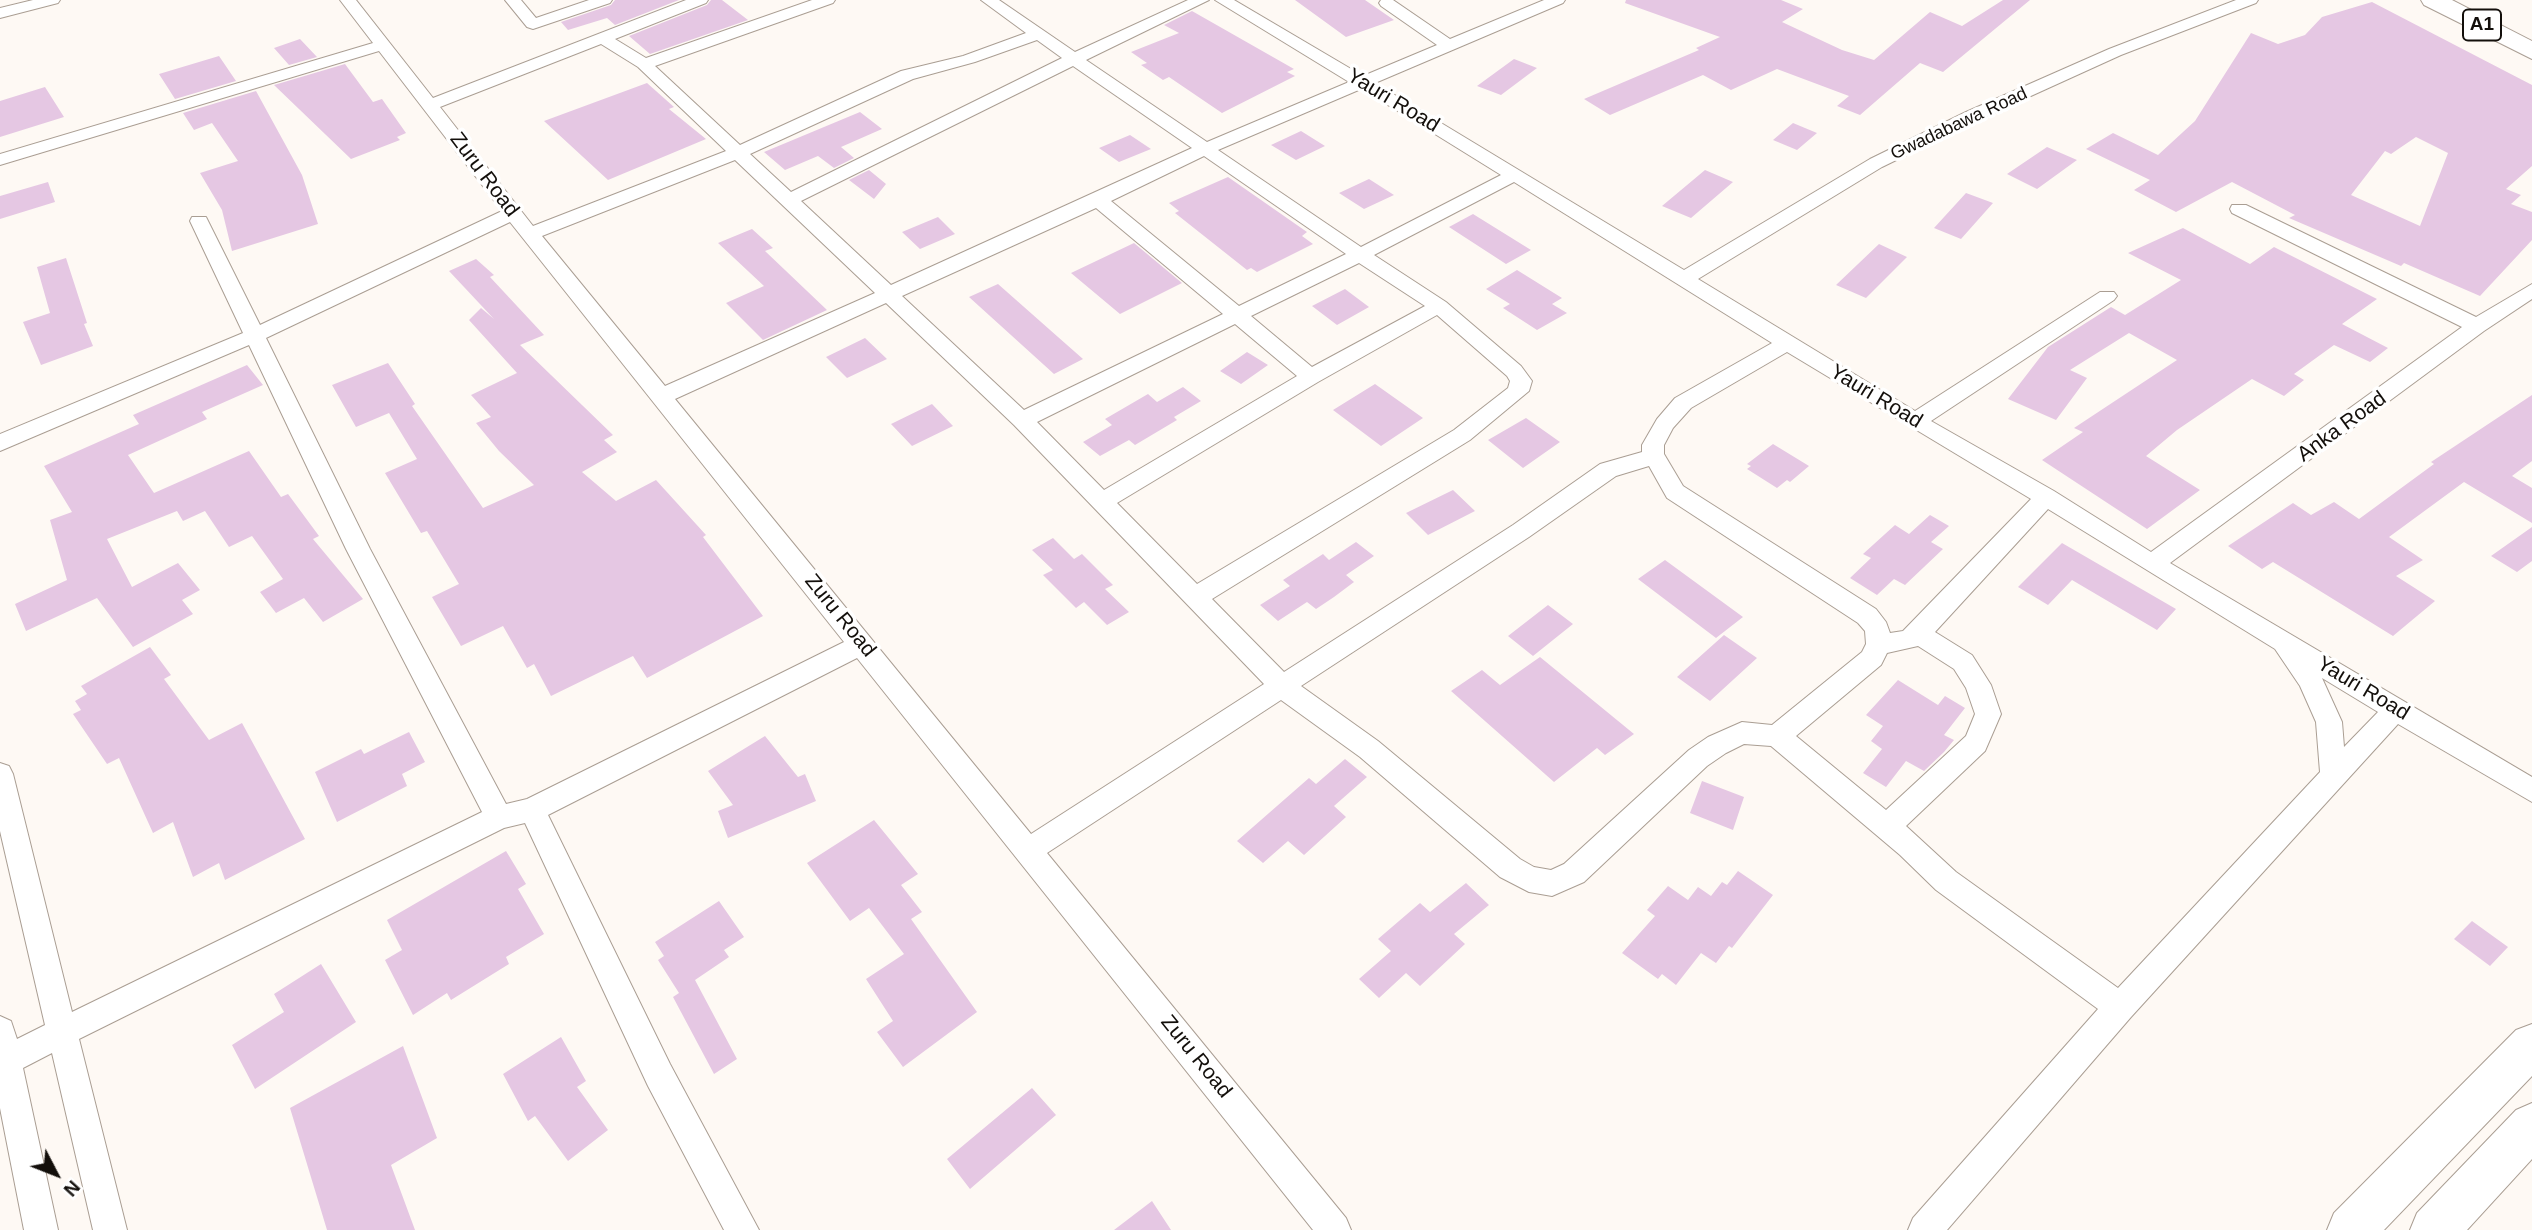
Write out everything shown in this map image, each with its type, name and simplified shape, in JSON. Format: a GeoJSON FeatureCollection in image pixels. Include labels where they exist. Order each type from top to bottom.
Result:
{"type":"FeatureCollection","features":[{"type":"Feature","properties":{"kind":"highway","name":"A1"},"geometry":{"type":"LineString","coordinates":[[2433,0],[2532,51]]}},
{"type":"Feature","properties":{"kind":"highway","name":"A1"},"geometry":{"type":"LineString","coordinates":[[2448,0],[2532,42]]}},
{"type":"Feature","properties":{"kind":"main road"},"geometry":{"type":"LineString","coordinates":[[2351,1230],[2532,1045]]}},
{"type":"Feature","properties":{"kind":"main road"},"geometry":{"type":"LineString","coordinates":[[2434,1230],[2532,1126]]}},
{"type":"Feature","properties":{"kind":"street"},"geometry":{"type":"LineString","coordinates":[[0,13],[52,0]]}},
{"type":"Feature","properties":{"kind":"street","name":"Zuru Road"},"geometry":{"type":"LineString","coordinates":[[348,0],[513,213],[1334,1230]]}},
{"type":"Feature","properties":{"kind":"street"},"geometry":{"type":"LineString","coordinates":[[513,0],[533,24],[604,0]]}},
{"type":"Feature","properties":{"kind":"street"},"geometry":{"type":"LineString","coordinates":[[430,105],[700,0]]}},
{"type":"Feature","properties":{"kind":"street"},"geometry":{"type":"LineString","coordinates":[[644,64],[827,0]]}},
{"type":"Feature","properties":{"kind":"street"},"geometry":{"type":"LineString","coordinates":[[989,0],[1360,255],[1439,306],[1514,371],[1521,381],[1518,391],[1462,435],[1194,598]]}},
{"type":"Feature","properties":{"kind":"street"},"geometry":{"type":"LineString","coordinates":[[789,200],[1201,0]]}},
{"type":"Feature","properties":{"kind":"street","name":"Yauri Road"},"geometry":{"type":"LineString","coordinates":[[1223,0],[1363,82],[1915,421],[2046,497],[2152,564],[2532,791]]}},
{"type":"Feature","properties":{"kind":"street"},"geometry":{"type":"LineString","coordinates":[[662,396],[1098,200],[1205,149],[1557,0]]}},
{"type":"Feature","properties":{"kind":"street","name":"Gwadabawa Road"},"geometry":{"type":"LineString","coordinates":[[1683,279],[1876,163],[1972,116],[2115,52],[2249,0]]}},
{"type":"Feature","properties":{"kind":"street"},"geometry":{"type":"LineString","coordinates":[[1387,2],[1448,45]]}},
{"type":"Feature","properties":{"kind":"street"},"geometry":{"type":"LineString","coordinates":[[530,234],[737,153],[907,75],[969,59],[1039,34]]}},
{"type":"Feature","properties":{"kind":"street"},"geometry":{"type":"LineString","coordinates":[[602,38],[644,64],[891,293],[1104,501],[1283,688],[1369,749],[1510,868],[1529,879],[1552,883],[1574,873],[1698,758],[1717,745],[1742,733],[1777,736],[1888,827],[1946,881],[2120,1007]]}},
{"type":"Feature","properties":{"kind":"street"},"geometry":{"type":"LineString","coordinates":[[0,160],[382,45]]}},
{"type":"Feature","properties":{"kind":"street"},"geometry":{"type":"LineString","coordinates":[[1022,421],[1360,255],[1514,175]]}},
{"type":"Feature","properties":{"kind":"street"},"geometry":{"type":"LineString","coordinates":[[1098,200],[1311,377]]}},
{"type":"Feature","properties":{"kind":"street"},"geometry":{"type":"LineString","coordinates":[[2239,209],[2477,326]]}},
{"type":"Feature","properties":{"kind":"street"},"geometry":{"type":"LineString","coordinates":[[0,443],[253,335],[513,213]]}},
{"type":"Feature","properties":{"kind":"street"},"geometry":{"type":"LineString","coordinates":[[199,221],[358,549],[499,817]]}},
{"type":"Feature","properties":{"kind":"street","name":"Anka Road"},"geometry":{"type":"LineString","coordinates":[[2152,564],[2477,326],[2532,290]]}},
{"type":"Feature","properties":{"kind":"street"},"geometry":{"type":"LineString","coordinates":[[1915,421],[2107,296]]}},
{"type":"Feature","properties":{"kind":"street"},"geometry":{"type":"LineString","coordinates":[[1104,501],[1311,377],[1439,306]]}},
{"type":"Feature","properties":{"kind":"street"},"geometry":{"type":"LineString","coordinates":[[1777,736],[1872,658],[1878,644],[1877,629],[1867,616],[1675,492],[1654,456],[1653,445],[1665,424],[1684,403],[1787,343]]}},
{"type":"Feature","properties":{"kind":"street"},"geometry":{"type":"LineString","coordinates":[[1029,850],[1283,688],[1521,531],[1608,470],[1654,456]]}},
{"type":"Feature","properties":{"kind":"street"},"geometry":{"type":"LineString","coordinates":[[1878,644],[1912,638],[2046,497]]}},
{"type":"Feature","properties":{"kind":"street"},"geometry":{"type":"LineString","coordinates":[[1888,827],[1976,743],[1988,714],[1978,685],[1963,662],[1916,632]]}},
{"type":"Feature","properties":{"kind":"street"},"geometry":{"type":"LineString","coordinates":[[2280,639],[2311,681],[2321,702],[2332,739],[2334,776]]}},
{"type":"Feature","properties":{"kind":"street"},"geometry":{"type":"LineString","coordinates":[[41,1230],[3,1045],[61,1034],[499,817],[532,810],[862,644]]}},
{"type":"Feature","properties":{"kind":"street"},"geometry":{"type":"LineString","coordinates":[[1924,1230],[2120,1007],[2396,709]]}},
{"type":"Feature","properties":{"kind":"street"},"geometry":{"type":"LineString","coordinates":[[0,774],[110,1230]]}},
{"type":"Feature","properties":{"kind":"street"},"geometry":{"type":"LineString","coordinates":[[532,810],[659,1075],[742,1230]]}},
{"type":"Feature","properties":{"kind":"building"},"geometry":{"type":"Polygon","coordinates":[[[615,0],[679,0],[615,25],[607,18],[568,30],[561,22],[611,5],[615,0]]]}},
{"type":"Feature","properties":{"kind":"building"},"geometry":{"type":"Polygon","coordinates":[[[711,0],[722,0],[748,20],[650,54],[629,36],[707,5],[711,0]]]}},
{"type":"Feature","properties":{"kind":"building"},"geometry":{"type":"Polygon","coordinates":[[[1295,0],[1365,0],[1394,20],[1346,37],[1295,0]]]}},
{"type":"Feature","properties":{"kind":"building"},"geometry":{"type":"Polygon","coordinates":[[[1626,0],[1781,0],[1803,9],[1782,22],[1842,50],[1874,60],[1930,12],[1962,26],[2003,0],[2030,0],[1943,72],[1920,63],[1860,115],[1837,106],[1849,96],[1777,69],[1731,90],[1703,75],[1610,115],[1584,99],[1699,50],[1696,48],[1720,37],[1625,3],[1626,0]]]}},
{"type":"Feature","properties":{"kind":"building"},"geometry":{"type":"Polygon","coordinates":[[[2372,2],[2532,85],[2532,166],[2506,189],[2521,195],[2511,204],[2532,212],[2532,240],[2480,296],[2289,218],[2295,215],[2232,182],[2176,212],[2134,190],[2150,180],[2086,149],[2113,133],[2158,155],[2195,121],[2251,33],[2278,44],[2305,35],[2322,17],[2372,2]],[[2416,137],[2391,154],[2385,151],[2351,195],[2420,226],[2448,153],[2416,137]]]}},
{"type":"Feature","properties":{"kind":"building"},"geometry":{"type":"Polygon","coordinates":[[[1192,11],[1294,69],[1287,72],[1295,76],[1222,113],[1169,77],[1163,80],[1141,65],[1147,63],[1131,52],[1179,33],[1164,25],[1192,11]]]}},
{"type":"Feature","properties":{"kind":"building"},"geometry":{"type":"Polygon","coordinates":[[[300,39],[317,57],[289,65],[274,48],[300,39]]]}},
{"type":"Feature","properties":{"kind":"building"},"geometry":{"type":"Polygon","coordinates":[[[219,56],[236,81],[175,99],[159,74],[219,56]]]}},
{"type":"Feature","properties":{"kind":"building"},"geometry":{"type":"Polygon","coordinates":[[[1514,59],[1537,68],[1501,95],[1477,86],[1514,59]]]}},
{"type":"Feature","properties":{"kind":"building"},"geometry":{"type":"Polygon","coordinates":[[[345,64],[373,102],[382,99],[406,133],[397,137],[400,140],[351,159],[274,85],[345,64]]]}},
{"type":"Feature","properties":{"kind":"building"},"geometry":{"type":"Polygon","coordinates":[[[647,83],[674,107],[669,109],[706,139],[608,180],[544,121],[647,83]]]}},
{"type":"Feature","properties":{"kind":"building"},"geometry":{"type":"Polygon","coordinates":[[[45,87],[64,117],[0,137],[0,101],[45,87]]]}},
{"type":"Feature","properties":{"kind":"building"},"geometry":{"type":"Polygon","coordinates":[[[256,91],[302,175],[318,224],[232,251],[222,210],[200,173],[238,161],[212,123],[194,130],[183,113],[256,91]]]}},
{"type":"Feature","properties":{"kind":"building"},"geometry":{"type":"Polygon","coordinates":[[[860,112],[882,129],[841,147],[854,158],[834,168],[818,156],[785,170],[764,152],[860,112]]]}},
{"type":"Feature","properties":{"kind":"building"},"geometry":{"type":"Polygon","coordinates":[[[1793,123],[1817,133],[1797,150],[1773,140],[1793,123]]]}},
{"type":"Feature","properties":{"kind":"building"},"geometry":{"type":"Polygon","coordinates":[[[1301,131],[1325,146],[1296,160],[1271,145],[1301,131]]]}},
{"type":"Feature","properties":{"kind":"building"},"geometry":{"type":"Polygon","coordinates":[[[1130,135],[1151,149],[1119,162],[1099,148],[1130,135]]]}},
{"type":"Feature","properties":{"kind":"building"},"geometry":{"type":"Polygon","coordinates":[[[2047,147],[2077,160],[2037,189],[2007,174],[2047,147]]]}},
{"type":"Feature","properties":{"kind":"building"},"geometry":{"type":"Polygon","coordinates":[[[869,170],[886,184],[874,199],[849,180],[869,170]]]}},
{"type":"Feature","properties":{"kind":"building"},"geometry":{"type":"Polygon","coordinates":[[[1705,170],[1733,182],[1691,218],[1662,206],[1705,170]]]}},
{"type":"Feature","properties":{"kind":"building"},"geometry":{"type":"Polygon","coordinates":[[[1228,177],[1307,232],[1302,236],[1313,244],[1257,272],[1251,268],[1247,270],[1175,213],[1179,211],[1169,203],[1228,177]]]}},
{"type":"Feature","properties":{"kind":"building"},"geometry":{"type":"Polygon","coordinates":[[[1369,179],[1394,195],[1364,209],[1339,193],[1369,179]]]}},
{"type":"Feature","properties":{"kind":"building"},"geometry":{"type":"Polygon","coordinates":[[[48,182],[55,202],[0,219],[0,196],[48,182]]]}},
{"type":"Feature","properties":{"kind":"building"},"geometry":{"type":"Polygon","coordinates":[[[1966,193],[1993,203],[1961,239],[1934,228],[1966,193]]]}},
{"type":"Feature","properties":{"kind":"building"},"geometry":{"type":"Polygon","coordinates":[[[1473,214],[1531,250],[1506,264],[1449,227],[1473,214]]]}},
{"type":"Feature","properties":{"kind":"building"},"geometry":{"type":"Polygon","coordinates":[[[938,217],[955,234],[920,249],[902,232],[938,217]]]}},
{"type":"Feature","properties":{"kind":"building"},"geometry":{"type":"Polygon","coordinates":[[[2183,228],[2250,264],[2274,247],[2377,299],[2342,324],[2388,348],[2370,362],[2334,345],[2294,374],[2304,380],[2284,396],[2252,379],[2177,430],[2146,456],[2200,490],[2147,529],[2042,460],[2083,432],[2074,428],[2177,360],[2129,333],[2070,370],[2087,378],[2056,420],[2008,399],[2048,347],[2111,307],[2125,315],[2181,280],[2128,253],[2183,228]]]}},
{"type":"Feature","properties":{"kind":"building"},"geometry":{"type":"Polygon","coordinates":[[[752,229],[773,248],[765,251],[827,310],[763,340],[726,303],[764,286],[718,243],[752,229]]]}},
{"type":"Feature","properties":{"kind":"building"},"geometry":{"type":"Polygon","coordinates":[[[1134,243],[1182,283],[1120,314],[1071,273],[1134,243]]]}},
{"type":"Feature","properties":{"kind":"building"},"geometry":{"type":"Polygon","coordinates":[[[1879,244],[1907,257],[1866,298],[1836,285],[1879,244]]]}},
{"type":"Feature","properties":{"kind":"building"},"geometry":{"type":"Polygon","coordinates":[[[66,258],[87,323],[84,324],[93,346],[41,365],[23,322],[50,313],[37,267],[66,258]]]}},
{"type":"Feature","properties":{"kind":"building"},"geometry":{"type":"Polygon","coordinates":[[[476,259],[494,275],[490,277],[544,335],[520,345],[613,435],[604,440],[617,452],[582,472],[616,501],[656,480],[706,535],[703,537],[763,616],[647,678],[633,656],[551,696],[534,664],[527,668],[503,626],[461,646],[432,597],[459,584],[427,531],[421,533],[385,473],[417,459],[389,413],[356,427],[332,385],[388,363],[415,404],[412,406],[483,508],[534,485],[499,451],[476,423],[491,417],[471,395],[517,373],[469,320],[481,308],[494,319],[449,271],[476,259]]]}},
{"type":"Feature","properties":{"kind":"building"},"geometry":{"type":"Polygon","coordinates":[[[1517,270],[1562,298],[1552,304],[1567,313],[1537,330],[1503,308],[1510,304],[1486,289],[1517,270]]]}},
{"type":"Feature","properties":{"kind":"building"},"geometry":{"type":"Polygon","coordinates":[[[998,284],[1083,359],[1054,374],[969,297],[998,284]]]}},
{"type":"Feature","properties":{"kind":"building"},"geometry":{"type":"Polygon","coordinates":[[[1345,289],[1369,307],[1337,325],[1312,306],[1345,289]]]}},
{"type":"Feature","properties":{"kind":"building"},"geometry":{"type":"Polygon","coordinates":[[[865,338],[887,359],[847,378],[826,357],[865,338]]]}},
{"type":"Feature","properties":{"kind":"building"},"geometry":{"type":"Polygon","coordinates":[[[1247,352],[1268,365],[1241,384],[1220,371],[1247,352]]]}},
{"type":"Feature","properties":{"kind":"building"},"geometry":{"type":"Polygon","coordinates":[[[247,365],[263,385],[202,412],[207,419],[128,455],[154,493],[249,451],[281,497],[288,494],[319,536],[313,539],[363,599],[323,622],[304,598],[276,613],[260,592],[283,579],[252,536],[229,547],[205,511],[183,521],[177,511],[107,539],[132,587],[178,563],[200,590],[182,600],[193,614],[133,647],[97,598],[26,631],[15,604],[67,580],[50,520],[72,512],[44,466],[139,424],[133,415],[247,365]]]}},
{"type":"Feature","properties":{"kind":"building"},"geometry":{"type":"Polygon","coordinates":[[[1375,384],[1423,418],[1381,446],[1333,410],[1375,384]]]}},
{"type":"Feature","properties":{"kind":"building"},"geometry":{"type":"Polygon","coordinates":[[[1183,387],[1201,401],[1174,417],[1177,420],[1135,445],[1129,440],[1100,456],[1083,442],[1112,425],[1105,419],[1148,394],[1157,402],[1183,387]]]}},
{"type":"Feature","properties":{"kind":"building"},"geometry":{"type":"Polygon","coordinates":[[[2532,395],[2532,461],[2512,476],[2532,488],[2532,523],[2464,482],[2389,537],[2423,560],[2396,576],[2435,601],[2393,636],[2273,562],[2262,569],[2228,546],[2293,503],[2311,515],[2334,502],[2359,519],[2434,464],[2431,462],[2532,395]]]}},
{"type":"Feature","properties":{"kind":"building"},"geometry":{"type":"Polygon","coordinates":[[[932,404],[953,426],[912,446],[891,424],[932,404]]]}},
{"type":"Feature","properties":{"kind":"building"},"geometry":{"type":"Polygon","coordinates":[[[1526,418],[1560,442],[1523,468],[1488,440],[1526,418]]]}},
{"type":"Feature","properties":{"kind":"building"},"geometry":{"type":"Polygon","coordinates":[[[1773,444],[1809,466],[1790,482],[1787,480],[1777,488],[1747,469],[1751,466],[1747,464],[1773,444]]]}},
{"type":"Feature","properties":{"kind":"building"},"geometry":{"type":"Polygon","coordinates":[[[1453,490],[1475,511],[1428,535],[1406,513],[1453,490]]]}},
{"type":"Feature","properties":{"kind":"building"},"geometry":{"type":"Polygon","coordinates":[[[1930,515],[1949,526],[1931,542],[1943,549],[1905,585],[1894,579],[1877,595],[1850,578],[1871,558],[1863,554],[1895,525],[1909,534],[1930,515]]]}},
{"type":"Feature","properties":{"kind":"building"},"geometry":{"type":"Polygon","coordinates":[[[2532,527],[2532,561],[2517,572],[2491,556],[2532,527]]]}},
{"type":"Feature","properties":{"kind":"building"},"geometry":{"type":"Polygon","coordinates":[[[1053,538],[1074,559],[1082,554],[1113,585],[1105,589],[1129,612],[1107,625],[1084,602],[1076,608],[1043,575],[1053,570],[1032,550],[1053,538]]]}},
{"type":"Feature","properties":{"kind":"building"},"geometry":{"type":"Polygon","coordinates":[[[1356,542],[1374,556],[1346,575],[1354,582],[1316,609],[1307,602],[1278,621],[1260,605],[1290,586],[1283,580],[1323,554],[1329,560],[1356,542]]]}},
{"type":"Feature","properties":{"kind":"building"},"geometry":{"type":"Polygon","coordinates":[[[2062,543],[2176,609],[2157,630],[2072,580],[2048,605],[2018,587],[2062,543]]]}},
{"type":"Feature","properties":{"kind":"building"},"geometry":{"type":"Polygon","coordinates":[[[1665,560],[1743,617],[1716,638],[1638,579],[1665,560]]]}},
{"type":"Feature","properties":{"kind":"building"},"geometry":{"type":"Polygon","coordinates":[[[1548,605],[1573,624],[1533,656],[1508,636],[1548,605]]]}},
{"type":"Feature","properties":{"kind":"building"},"geometry":{"type":"Polygon","coordinates":[[[1724,635],[1757,658],[1710,701],[1677,677],[1724,635]]]}},
{"type":"Feature","properties":{"kind":"building"},"geometry":{"type":"Polygon","coordinates":[[[150,647],[171,675],[164,679],[209,740],[242,723],[305,839],[225,880],[219,863],[193,877],[173,822],[153,833],[119,758],[107,764],[73,714],[81,710],[75,701],[87,694],[81,686],[150,647]]]}},
{"type":"Feature","properties":{"kind":"building"},"geometry":{"type":"Polygon","coordinates":[[[1540,657],[1634,734],[1605,755],[1597,748],[1554,782],[1451,691],[1482,670],[1500,685],[1540,657]]]}},
{"type":"Feature","properties":{"kind":"building"},"geometry":{"type":"Polygon","coordinates":[[[1898,680],[1938,705],[1945,696],[1965,708],[1944,735],[1954,740],[1944,752],[1924,771],[1906,761],[1886,787],[1863,773],[1882,749],[1871,741],[1883,726],[1866,715],[1898,680]]]}},
{"type":"Feature","properties":{"kind":"building"},"geometry":{"type":"Polygon","coordinates":[[[409,732],[425,762],[402,774],[407,786],[337,822],[315,772],[361,749],[364,754],[409,732]]]}},
{"type":"Feature","properties":{"kind":"building"},"geometry":{"type":"Polygon","coordinates":[[[765,736],[798,777],[805,774],[816,801],[728,838],[718,811],[733,805],[708,771],[765,736]]]}},
{"type":"Feature","properties":{"kind":"building"},"geometry":{"type":"Polygon","coordinates":[[[1345,759],[1367,777],[1334,806],[1346,817],[1304,855],[1288,841],[1263,863],[1237,841],[1309,778],[1316,784],[1345,759]]]}},
{"type":"Feature","properties":{"kind":"building"},"geometry":{"type":"Polygon","coordinates":[[[1702,781],[1744,797],[1733,830],[1690,813],[1702,781]]]}},
{"type":"Feature","properties":{"kind":"building"},"geometry":{"type":"Polygon","coordinates":[[[874,820],[918,874],[901,885],[922,912],[911,919],[977,1012],[903,1067],[877,1032],[893,1021],[866,979],[904,954],[869,908],[850,921],[807,863],[874,820]]]}},
{"type":"Feature","properties":{"kind":"building"},"geometry":{"type":"Polygon","coordinates":[[[506,851],[526,884],[518,889],[544,934],[506,957],[509,964],[451,1000],[447,993],[413,1015],[385,960],[402,950],[387,920],[506,851]]]}},
{"type":"Feature","properties":{"kind":"building"},"geometry":{"type":"Polygon","coordinates":[[[1738,871],[1773,895],[1732,948],[1729,946],[1716,963],[1701,953],[1676,985],[1662,974],[1658,979],[1622,953],[1655,916],[1647,910],[1668,886],[1688,900],[1698,887],[1711,896],[1722,882],[1727,885],[1738,871]]]}},
{"type":"Feature","properties":{"kind":"building"},"geometry":{"type":"Polygon","coordinates":[[[1466,883],[1489,905],[1454,934],[1465,944],[1420,986],[1406,973],[1379,998],[1359,979],[1391,951],[1378,939],[1420,903],[1430,912],[1466,883]]]}},
{"type":"Feature","properties":{"kind":"building"},"geometry":{"type":"Polygon","coordinates":[[[719,901],[744,937],[724,950],[729,957],[695,980],[737,1059],[714,1074],[673,997],[679,993],[658,960],[664,956],[655,942],[719,901]]]}},
{"type":"Feature","properties":{"kind":"building"},"geometry":{"type":"Polygon","coordinates":[[[2472,921],[2508,947],[2490,966],[2454,939],[2472,921]]]}},
{"type":"Feature","properties":{"kind":"building"},"geometry":{"type":"Polygon","coordinates":[[[321,964],[356,1022],[255,1089],[232,1045],[284,1012],[274,994],[321,964]]]}},
{"type":"Feature","properties":{"kind":"building"},"geometry":{"type":"Polygon","coordinates":[[[561,1037],[586,1081],[577,1087],[608,1130],[568,1161],[535,1116],[528,1121],[503,1074],[561,1037]]]}},
{"type":"Feature","properties":{"kind":"building"},"geometry":{"type":"Polygon","coordinates":[[[403,1046],[437,1138],[391,1165],[415,1230],[327,1230],[290,1108],[403,1046]]]}},
{"type":"Feature","properties":{"kind":"building"},"geometry":{"type":"Polygon","coordinates":[[[1032,1088],[1056,1115],[970,1189],[947,1159],[1032,1088]]]}},
{"type":"Feature","properties":{"kind":"building"},"geometry":{"type":"Polygon","coordinates":[[[1152,1201],[1171,1230],[1114,1230],[1152,1201]]]}}]}
